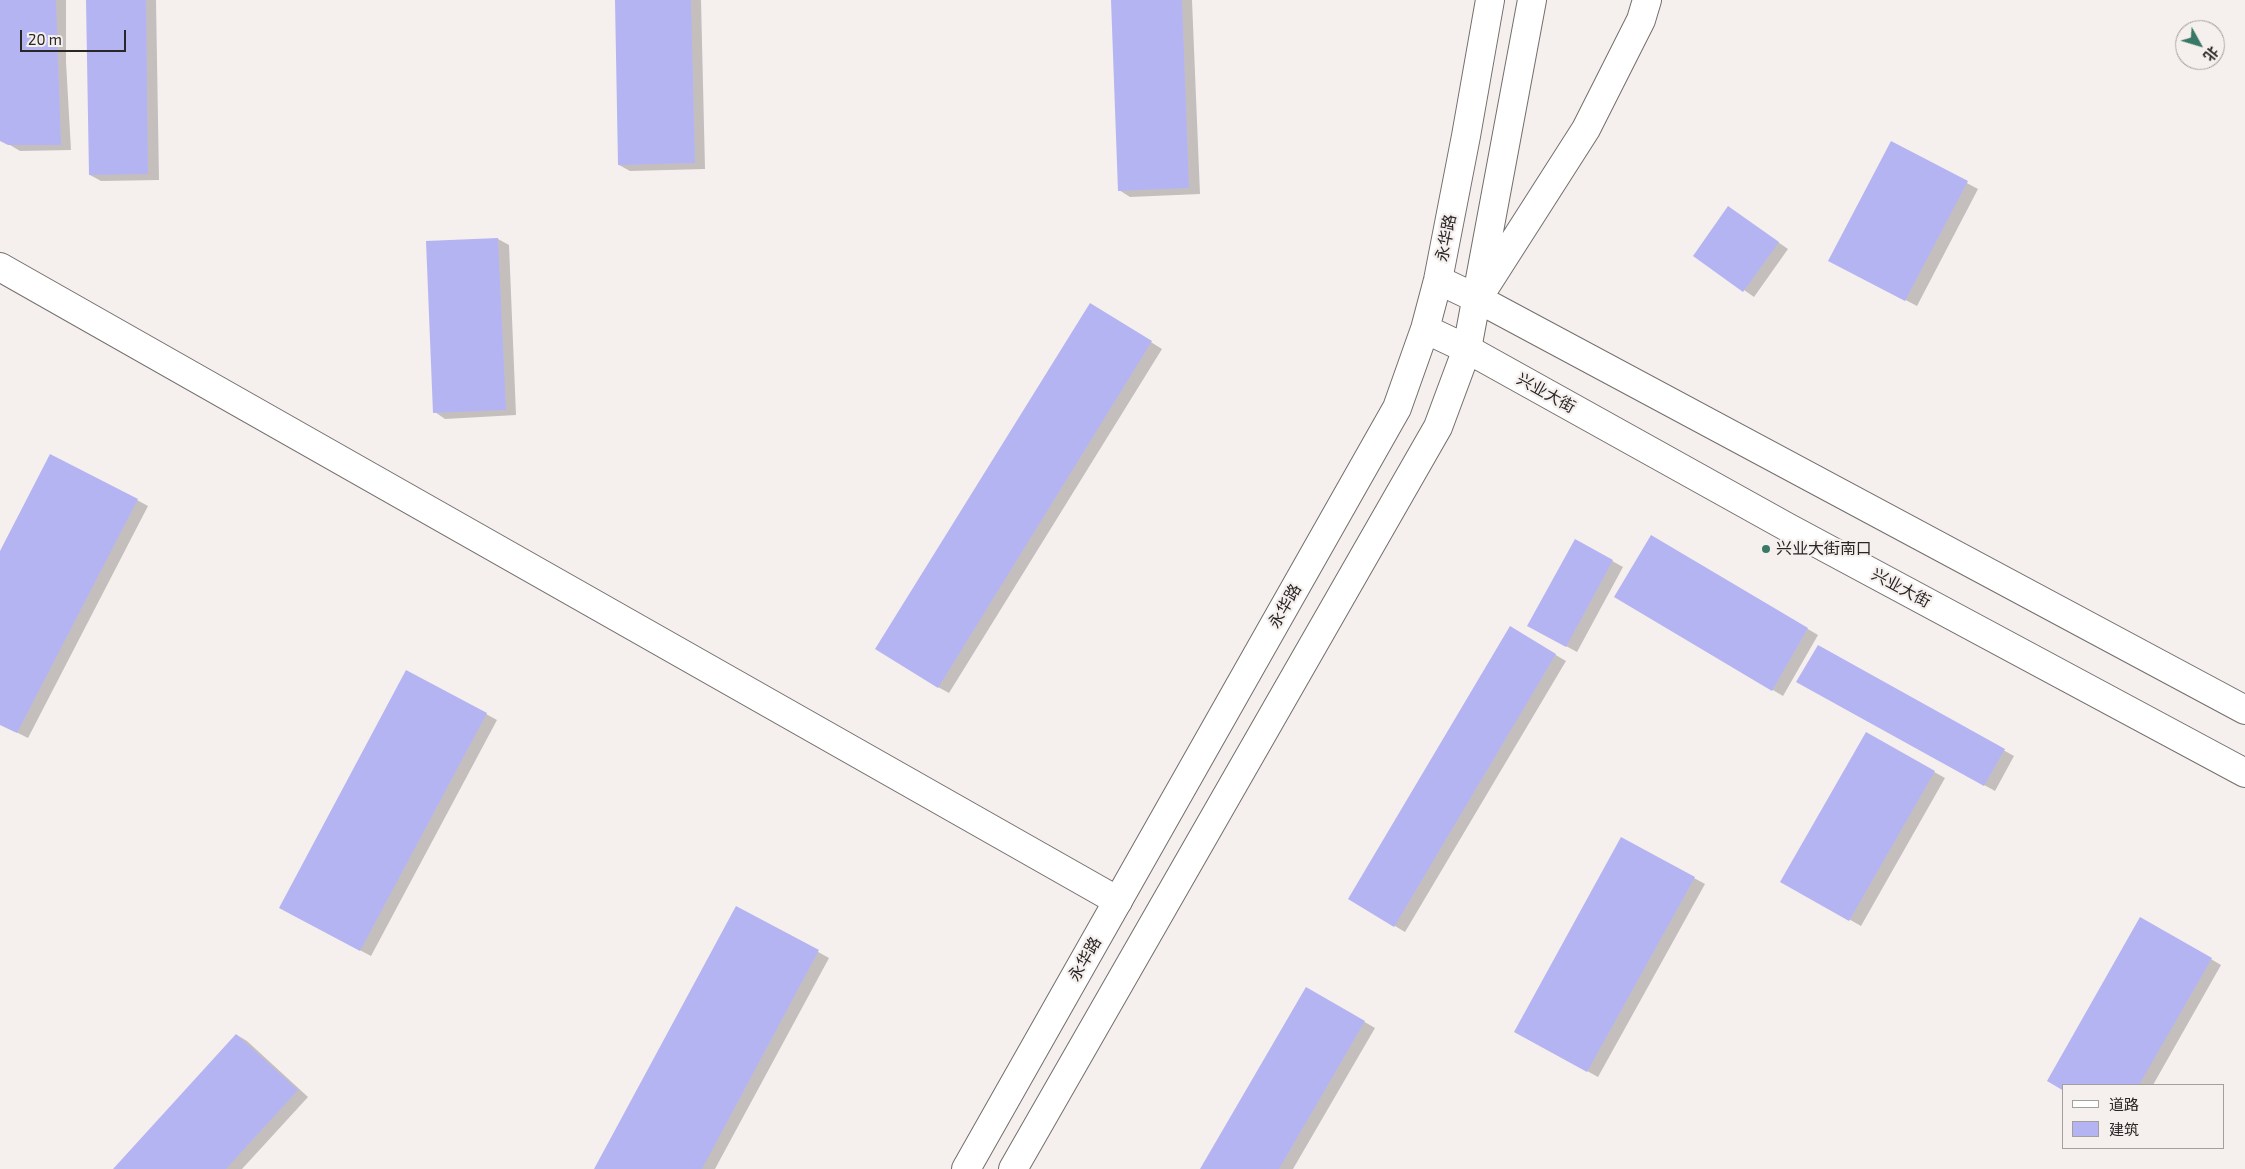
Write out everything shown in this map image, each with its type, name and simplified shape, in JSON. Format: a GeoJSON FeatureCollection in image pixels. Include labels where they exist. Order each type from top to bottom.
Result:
{"type":"FeatureCollection","features":[{"type":"Feature","properties":{"kind":"main road","name":"永华路"},"geometry":{"type":"LineString","coordinates":[[966,1169],[1397,408],[1425,329],[1438,280],[1490,0]]}},
{"type":"Feature","properties":{"kind":"main road"},"geometry":{"type":"LineString","coordinates":[[1012,1169],[1438,427],[1467,349],[1478,299],[1532,0]]}},
{"type":"Feature","properties":{"kind":"main road"},"geometry":{"type":"LineString","coordinates":[[1478,299],[1586,129],[1641,20],[1647,0]]}},
{"type":"Feature","properties":{"kind":"main road"},"geometry":{"type":"LineString","coordinates":[[0,267],[1118,901]]}},
{"type":"Feature","properties":{"kind":"main road"},"geometry":{"type":"LineString","coordinates":[[1438,280],[1478,299],[2245,710]]}},
{"type":"Feature","properties":{"kind":"main road","name":"兴业大街"},"geometry":{"type":"LineString","coordinates":[[1425,329],[1467,349],[1787,527],[2245,773]]}},
{"type":"Feature","properties":{"kind":"building"},"geometry":{"type":"Polygon","coordinates":[[[0,0],[56,0],[61,145],[8,145],[0,141],[0,0]]]}},
{"type":"Feature","properties":{"kind":"building"},"geometry":{"type":"Polygon","coordinates":[[[86,0],[146,0],[148,174],[89,175],[86,0]]]}},
{"type":"Feature","properties":{"kind":"building"},"geometry":{"type":"Polygon","coordinates":[[[615,0],[691,0],[695,163],[618,165],[615,0]]]}},
{"type":"Feature","properties":{"kind":"building"},"geometry":{"type":"Polygon","coordinates":[[[1111,0],[1182,0],[1189,188],[1118,191],[1111,0]]]}},
{"type":"Feature","properties":{"kind":"building"},"geometry":{"type":"Polygon","coordinates":[[[1891,141],[1968,181],[1905,301],[1828,261],[1891,141]]]}},
{"type":"Feature","properties":{"kind":"building"},"geometry":{"type":"Polygon","coordinates":[[[1728,206],[1779,242],[1743,292],[1693,256],[1728,206]]]}},
{"type":"Feature","properties":{"kind":"building"},"geometry":{"type":"Polygon","coordinates":[[[498,238],[506,410],[433,413],[426,241],[498,238]]]}},
{"type":"Feature","properties":{"kind":"building"},"geometry":{"type":"Polygon","coordinates":[[[1090,303],[1152,341],[938,688],[875,649],[1090,303]]]}},
{"type":"Feature","properties":{"kind":"building"},"geometry":{"type":"Polygon","coordinates":[[[50,454],[138,499],[17,733],[0,725],[0,551],[50,454]]]}},
{"type":"Feature","properties":{"kind":"building"},"geometry":{"type":"Polygon","coordinates":[[[1651,535],[1808,628],[1772,691],[1614,597],[1651,535]]]}},
{"type":"Feature","properties":{"kind":"building"},"geometry":{"type":"Polygon","coordinates":[[[1575,539],[1613,560],[1566,647],[1527,626],[1575,539]]]}},
{"type":"Feature","properties":{"kind":"building"},"geometry":{"type":"Polygon","coordinates":[[[1510,626],[1556,654],[1394,927],[1348,899],[1510,626]]]}},
{"type":"Feature","properties":{"kind":"building"},"geometry":{"type":"Polygon","coordinates":[[[1818,645],[2005,749],[1984,786],[1796,682],[1818,645]]]}},
{"type":"Feature","properties":{"kind":"building"},"geometry":{"type":"Polygon","coordinates":[[[406,670],[487,713],[360,951],[279,908],[406,670]]]}},
{"type":"Feature","properties":{"kind":"building"},"geometry":{"type":"Polygon","coordinates":[[[1866,732],[1935,771],[1849,921],[1780,882],[1866,732]]]}},
{"type":"Feature","properties":{"kind":"building"},"geometry":{"type":"Polygon","coordinates":[[[1621,837],[1695,877],[1587,1072],[1514,1032],[1621,837]]]}},
{"type":"Feature","properties":{"kind":"building"},"geometry":{"type":"Polygon","coordinates":[[[736,906],[819,950],[702,1169],[594,1169],[736,906]]]}},
{"type":"Feature","properties":{"kind":"building"},"geometry":{"type":"Polygon","coordinates":[[[2140,917],[2212,958],[2140,1084],[2062,1084],[2062,1090],[2047,1081],[2140,917]]]}},
{"type":"Feature","properties":{"kind":"building"},"geometry":{"type":"Polygon","coordinates":[[[1306,987],[1365,1021],[1279,1169],[1200,1169],[1306,987]]]}},
{"type":"Feature","properties":{"kind":"building"},"geometry":{"type":"Polygon","coordinates":[[[236,1034],[298,1090],[226,1169],[113,1169],[236,1034]]]}},
{"type":"Feature","properties":{"kind":"place","name":"兴业大街南口"},"geometry":{"type":"Point","coordinates":[1766,549]}}]}
